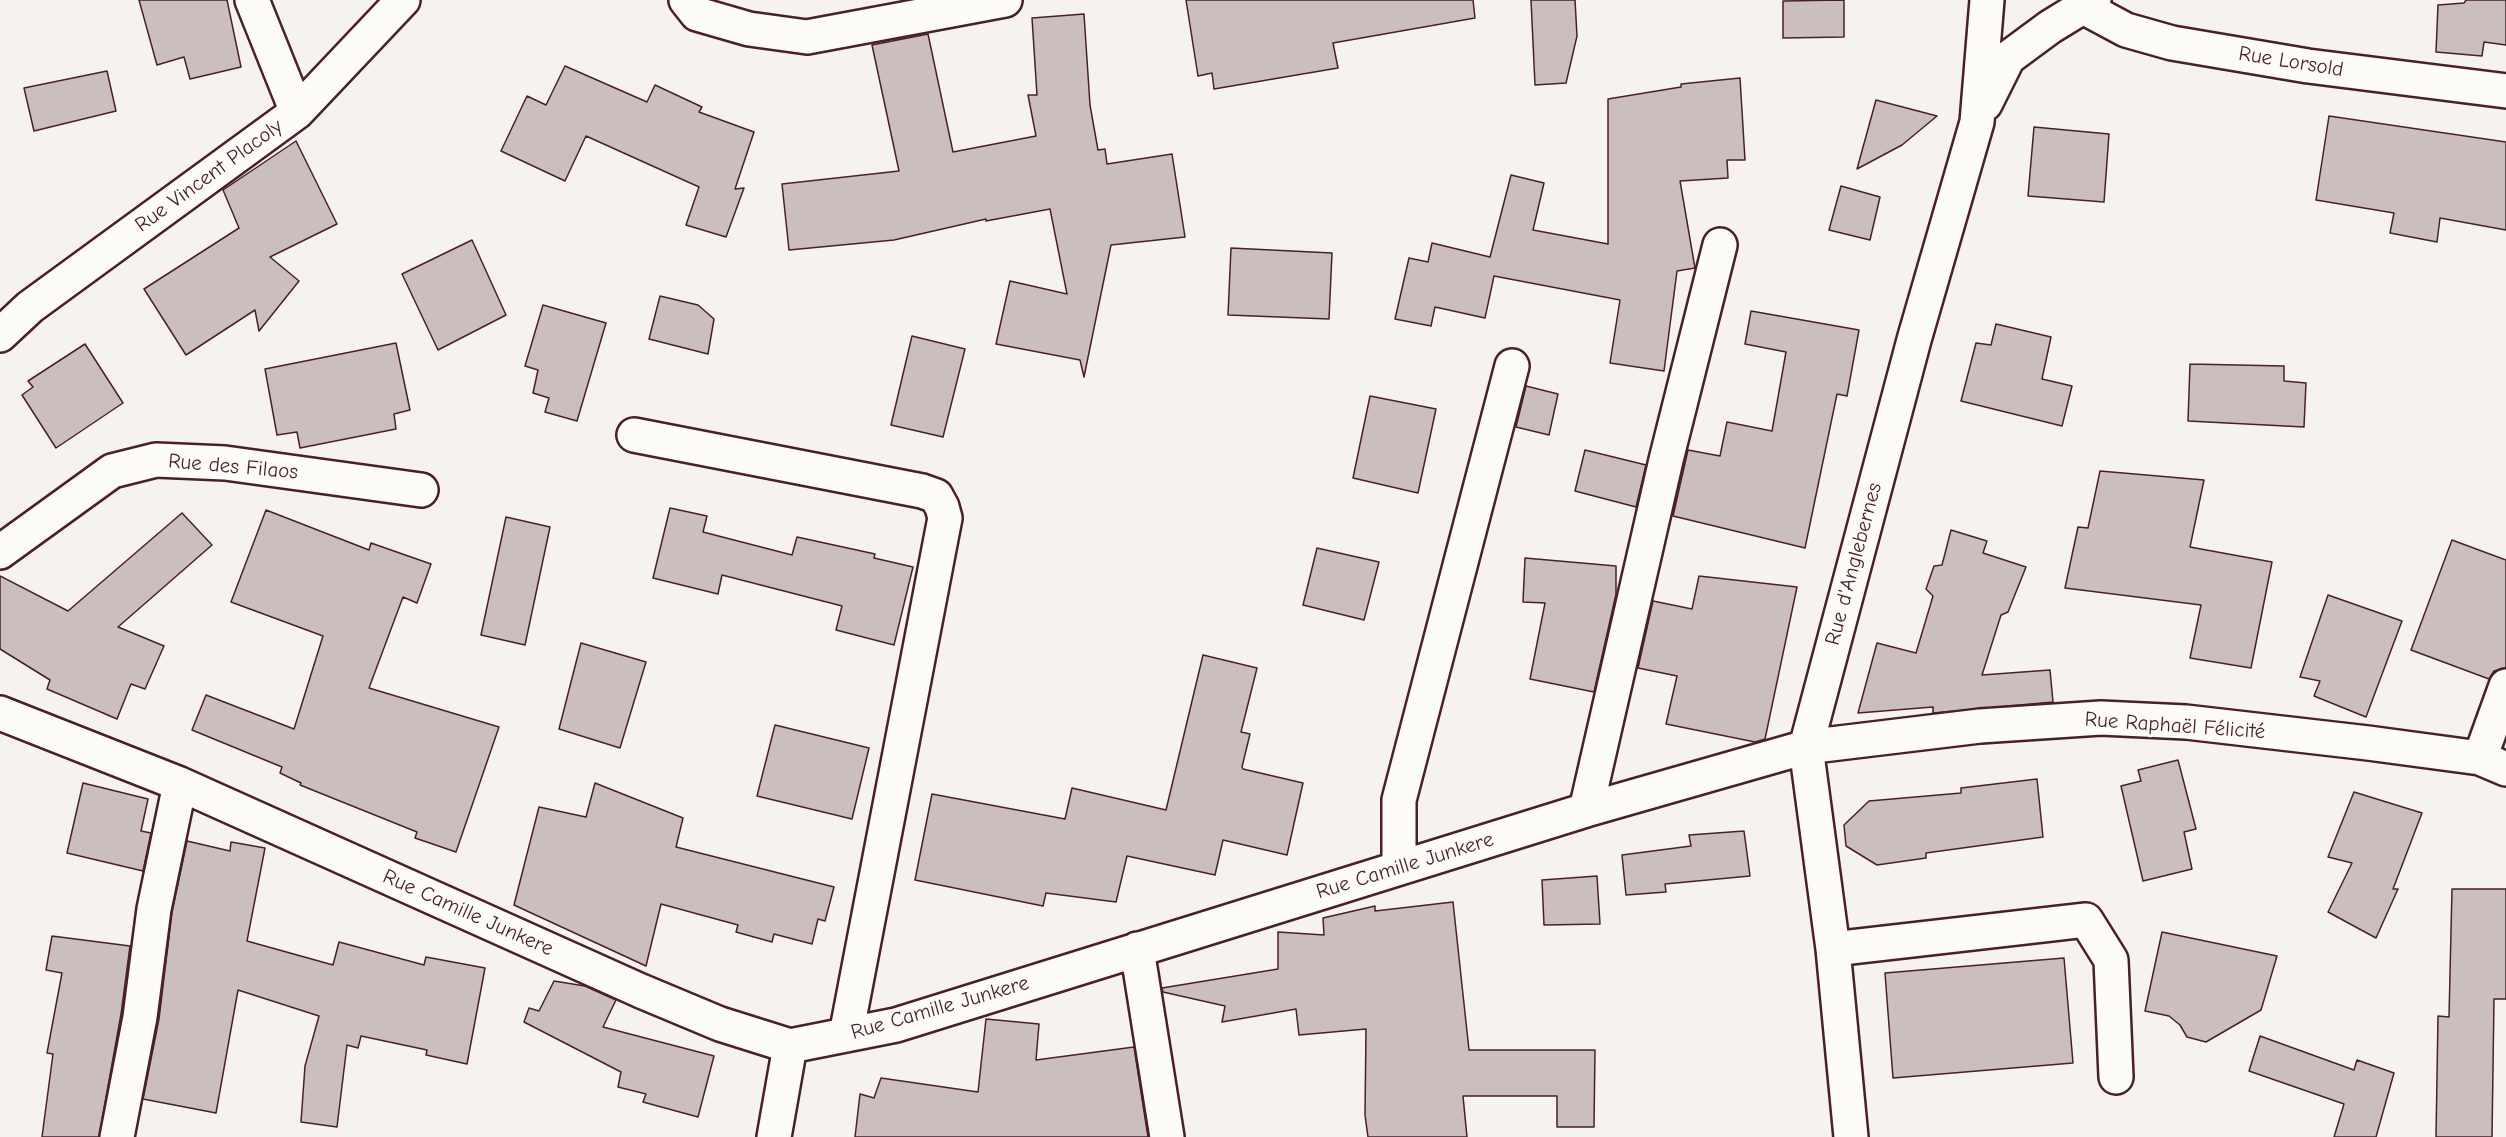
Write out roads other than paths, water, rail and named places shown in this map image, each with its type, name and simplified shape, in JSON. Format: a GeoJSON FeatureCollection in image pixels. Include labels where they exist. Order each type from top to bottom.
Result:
{"type":"FeatureCollection","features":[{"type":"Feature","properties":{"kind":"street"},"geometry":{"type":"LineString","coordinates":[[252,0],[297,112]]}},
{"type":"Feature","properties":{"kind":"street","name":"Rue Vincent Placoly"},"geometry":{"type":"LineString","coordinates":[[0,335],[30,307],[297,112],[403,0]]}},
{"type":"Feature","properties":{"kind":"street"},"geometry":{"type":"LineString","coordinates":[[687,0],[698,14],[749,29],[807,37],[1005,0]]}},
{"type":"Feature","properties":{"kind":"street","name":"Rue d'Anglebernes"},"geometry":{"type":"LineString","coordinates":[[1851,1137],[1833,949],[1806,747],[1911,351],[1977,122],[1987,0]]}},
{"type":"Feature","properties":{"kind":"street"},"geometry":{"type":"LineString","coordinates":[[1977,122],[2008,58],[2088,3]]}},
{"type":"Feature","properties":{"kind":"street","name":"Rue Lorsold"},"geometry":{"type":"LineString","coordinates":[[2088,3],[2126,30],[2172,43],[2308,66],[2506,91]]}},
{"type":"Feature","properties":{"kind":"street"},"geometry":{"type":"LineString","coordinates":[[1587,810],[1666,460],[1720,245]]}},
{"type":"Feature","properties":{"kind":"street"},"geometry":{"type":"LineString","coordinates":[[1399,868],[1400,800],[1512,366]]}},
{"type":"Feature","properties":{"kind":"street"},"geometry":{"type":"LineString","coordinates":[[634,435],[922,491],[936,496],[942,507],[945,518],[846,1035]]}},
{"type":"Feature","properties":{"kind":"street","name":"Rue des Filaos"},"geometry":{"type":"LineString","coordinates":[[0,552],[112,471],[156,460],[225,463],[421,490]]}},
{"type":"Feature","properties":{"kind":"street"},"geometry":{"type":"LineString","coordinates":[[2493,763],[2506,686]]}},
{"type":"Feature","properties":{"kind":"street","name":"Rue Camille Junkere"},"geometry":{"type":"LineString","coordinates":[[0,713],[180,783],[641,991],[720,1024],[790,1046],[896,1025],[1587,810],[1806,747]]}},
{"type":"Feature","properties":{"kind":"street","name":"Rue Raphaël Félicité"},"geometry":{"type":"LineString","coordinates":[[1806,747],[1980,726],[2101,718],[2186,722],[2493,763]]}},
{"type":"Feature","properties":{"kind":"street"},"geometry":{"type":"LineString","coordinates":[[117,1137],[140,1017],[154,909],[180,783]]}},
{"type":"Feature","properties":{"kind":"street"},"geometry":{"type":"LineString","coordinates":[[1833,949],[2086,920],[2110,960],[2116,1077]]}},
{"type":"Feature","properties":{"kind":"street"},"geometry":{"type":"LineString","coordinates":[[1137,949],[1167,1137]]}},
{"type":"Feature","properties":{"kind":"street"},"geometry":{"type":"LineString","coordinates":[[774,1137],[790,1046]]}}]}
